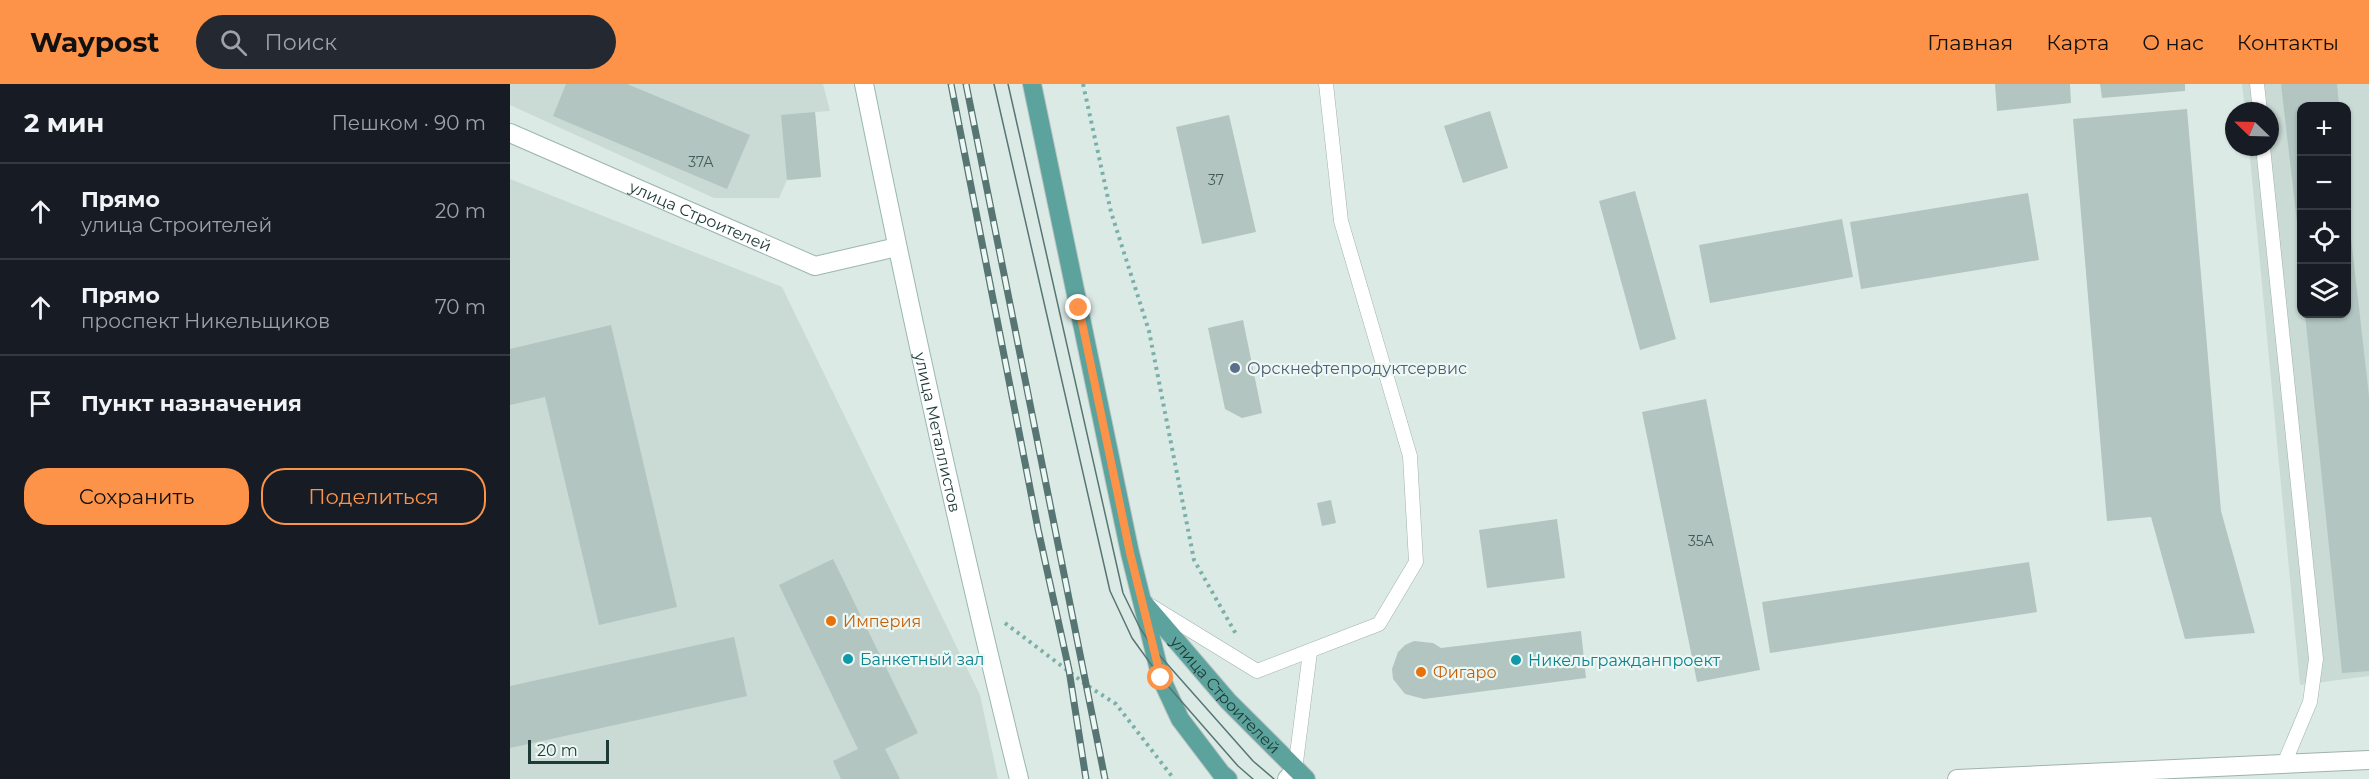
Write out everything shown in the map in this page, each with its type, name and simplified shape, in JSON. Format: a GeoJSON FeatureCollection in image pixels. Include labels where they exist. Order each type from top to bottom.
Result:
{"type":"FeatureCollection","features":[{"type":"Feature","properties":{"kind":"main road"},"geometry":{"type":"LineString","coordinates":[[1032,84],[1140,599]]}},
{"type":"Feature","properties":{"kind":"main road","name":"улица Строителей"},"geometry":{"type":"LineString","coordinates":[[1140,599],[1227,702],[1296,776]]}},
{"type":"Feature","properties":{"kind":"main road","name":"улица Строителей"},"geometry":{"type":"LineString","coordinates":[[1140,599],[1161,678],[1175,709],[1200,746],[1228,779]]}},
{"type":"Feature","properties":{"kind":"street","name":"улица Металлистов"},"geometry":{"type":"LineString","coordinates":[[864,84],[897,247],[975,601],[1019,779]]}},
{"type":"Feature","properties":{"kind":"street","name":"улица Строителей"},"geometry":{"type":"LineString","coordinates":[[510,133],[815,266],[897,247]]}},
{"type":"Feature","properties":{"kind":"street"},"geometry":{"type":"LineString","coordinates":[[1958,779],[2284,771],[2369,760]]}},
{"type":"Feature","properties":{"kind":"lane"},"geometry":{"type":"LineString","coordinates":[[1140,599],[1257,671],[1379,624],[1416,562],[1410,456],[1341,221],[1326,84]]}},
{"type":"Feature","properties":{"kind":"lane"},"geometry":{"type":"LineString","coordinates":[[2257,84],[2259,102]]}},
{"type":"Feature","properties":{"kind":"lane"},"geometry":{"type":"LineString","coordinates":[[2264,156],[2316,659],[2310,702],[2284,771]]}},
{"type":"Feature","properties":{"kind":"lane"},"geometry":{"type":"LineString","coordinates":[[1296,776],[1310,652]]}},
{"type":"Feature","properties":{"kind":"path"},"geometry":{"type":"LineString","coordinates":[[1083,84],[1111,212],[1149,331],[1194,560],[1257,671]]}},
{"type":"Feature","properties":{"kind":"path"},"geometry":{"type":"LineString","coordinates":[[975,601],[1088,686],[1116,704],[1174,779]]}},
{"type":"Feature","properties":{"kind":"shaded area"},"geometry":{"type":"Polygon","coordinates":[[[510,84],[823,84],[830,111],[815,112],[821,177],[787,180],[779,198],[714,198],[510,105],[510,84]]]}},
{"type":"Feature","properties":{"kind":"shaded area"},"geometry":{"type":"Polygon","coordinates":[[[2242,84],[2369,84],[2369,676],[2300,685],[2250,156],[2279,156],[2279,102],[2244,102],[2242,84]]]}},
{"type":"Feature","properties":{"kind":"shaded area"},"geometry":{"type":"Polygon","coordinates":[[[510,179],[782,287],[980,695],[998,779],[510,779],[510,179]]]}},
{"type":"Feature","properties":{"kind":"building"},"geometry":{"type":"Polygon","coordinates":[[[566,84],[627,84],[750,135],[727,189],[553,116],[566,84]]]}},
{"type":"Feature","properties":{"kind":"building"},"geometry":{"type":"Polygon","coordinates":[[[1995,84],[2070,84],[2071,103],[1997,111],[1995,84]]]}},
{"type":"Feature","properties":{"kind":"building"},"geometry":{"type":"Polygon","coordinates":[[[2100,84],[2185,84],[2185,91],[2102,98],[2100,84]]]}},
{"type":"Feature","properties":{"kind":"building"},"geometry":{"type":"Polygon","coordinates":[[[2281,84],[2337,84],[2339,102],[2297,102],[2297,222],[2281,84]]]}},
{"type":"Feature","properties":{"kind":"building"},"geometry":{"type":"Polygon","coordinates":[[[2187,109],[2221,511],[2255,633],[2185,639],[2151,517],[2107,521],[2073,119],[2187,109]]]}},
{"type":"Feature","properties":{"kind":"building"},"geometry":{"type":"Polygon","coordinates":[[[1490,111],[1508,168],[1463,183],[1444,126],[1490,111]]]}},
{"type":"Feature","properties":{"kind":"building"},"geometry":{"type":"Polygon","coordinates":[[[815,112],[821,177],[787,180],[781,115],[815,112]]]}},
{"type":"Feature","properties":{"kind":"building"},"geometry":{"type":"Polygon","coordinates":[[[1229,115],[1256,232],[1202,244],[1176,127],[1229,115]]]}},
{"type":"Feature","properties":{"kind":"building"},"geometry":{"type":"Polygon","coordinates":[[[1635,191],[1676,339],[1640,350],[1599,201],[1635,191]]]}},
{"type":"Feature","properties":{"kind":"building"},"geometry":{"type":"Polygon","coordinates":[[[2028,193],[2039,260],[1861,289],[1850,222],[2028,193]]]}},
{"type":"Feature","properties":{"kind":"building"},"geometry":{"type":"Polygon","coordinates":[[[1842,219],[1853,277],[1710,303],[1699,245],[1842,219]]]}},
{"type":"Feature","properties":{"kind":"building"},"geometry":{"type":"Polygon","coordinates":[[[2351,238],[2369,396],[2369,671],[2342,673],[2305,318],[2351,318],[2351,238]]]}},
{"type":"Feature","properties":{"kind":"building","name":"Орскнефтепродуктсервис"},"geometry":{"type":"Polygon","coordinates":[[[1243,320],[1262,413],[1242,418],[1225,409],[1208,328],[1243,320]]]}},
{"type":"Feature","properties":{"kind":"building"},"geometry":{"type":"Polygon","coordinates":[[[611,325],[677,607],[599,625],[545,397],[510,405],[510,349],[611,325]]]}},
{"type":"Feature","properties":{"kind":"building"},"geometry":{"type":"Polygon","coordinates":[[[1706,399],[1760,670],[1697,682],[1642,412],[1706,399]]]}},
{"type":"Feature","properties":{"kind":"building"},"geometry":{"type":"Polygon","coordinates":[[[1331,500],[1336,523],[1322,526],[1317,503],[1331,500]]]}},
{"type":"Feature","properties":{"kind":"building"},"geometry":{"type":"Polygon","coordinates":[[[1557,519],[1565,578],[1487,588],[1479,530],[1557,519]]]}},
{"type":"Feature","properties":{"kind":"building","name":"Банкетный зал"},"geometry":{"type":"Polygon","coordinates":[[[833,559],[918,733],[885,749],[900,779],[841,779],[833,761],[858,749],[779,585],[833,559]]]}},
{"type":"Feature","properties":{"kind":"building"},"geometry":{"type":"Polygon","coordinates":[[[2029,562],[2037,612],[1770,653],[1762,602],[2029,562]]]}},
{"type":"Feature","properties":{"kind":"building","name":"Никельгражданпроект"},"geometry":{"type":"Polygon","coordinates":[[[1581,631],[1586,678],[1424,699],[1405,694],[1393,679],[1392,669],[1398,652],[1405,645],[1414,641],[1433,643],[1441,648],[1581,631]]]}},
{"type":"Feature","properties":{"kind":"building"},"geometry":{"type":"Polygon","coordinates":[[[734,637],[747,696],[510,748],[510,686],[734,637]]]}},
{"type":"Feature","properties":{"kind":"tram line"},"geometry":{"type":"LineString","coordinates":[[994,84],[1110,591],[1132,638],[1161,678],[1238,766],[1253,779]]}},
{"type":"Feature","properties":{"kind":"tram line"},"geometry":{"type":"LineString","coordinates":[[1008,84],[1123,593],[1140,628],[1153,648],[1253,761],[1274,779]]}},
{"type":"Feature","properties":{"kind":"railway"},"geometry":{"type":"LineString","coordinates":[[951,84],[1038,529],[1069,670],[1086,779]]}},
{"type":"Feature","properties":{"kind":"railway"},"geometry":{"type":"LineString","coordinates":[[966,84],[1105,779]]}},
{"type":"Feature","properties":{"kind":"place","name":"Орскнефтепродуктсервис"},"geometry":{"type":"Point","coordinates":[1235,368]}},
{"type":"Feature","properties":{"kind":"place","name":"Империя"},"geometry":{"type":"Point","coordinates":[831,621]}},
{"type":"Feature","properties":{"kind":"place","name":"Банкетный зал"},"geometry":{"type":"Point","coordinates":[848,659]}},
{"type":"Feature","properties":{"kind":"place","name":"Никельгражданпроект"},"geometry":{"type":"Point","coordinates":[1516,660]}},
{"type":"Feature","properties":{"kind":"place","name":"Фигаро"},"geometry":{"type":"Point","coordinates":[1421,672]}},
{"type":"Feature","properties":{"kind":"route"},"geometry":{"type":"LineString","coordinates":[[1079,308],[1140,599],[1161,678]]}}]}
